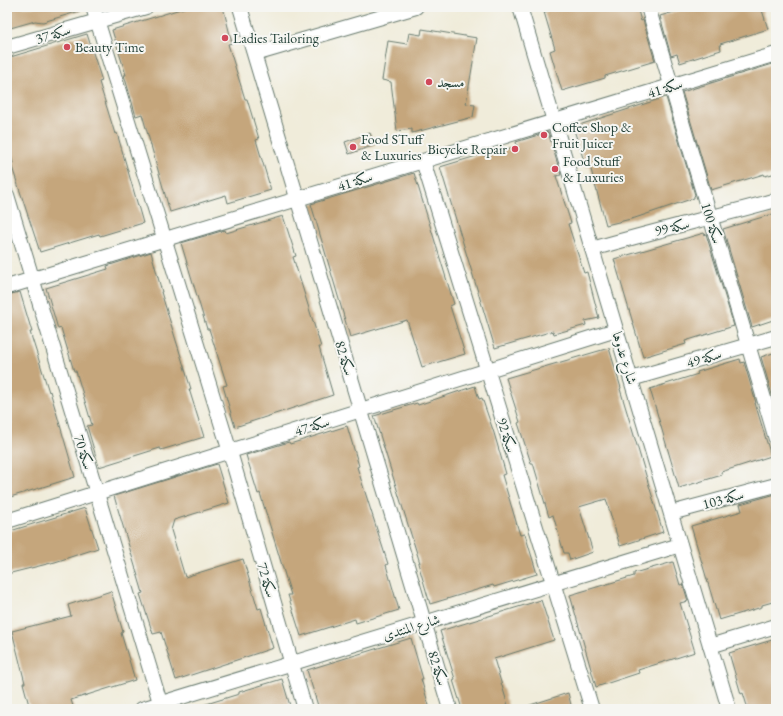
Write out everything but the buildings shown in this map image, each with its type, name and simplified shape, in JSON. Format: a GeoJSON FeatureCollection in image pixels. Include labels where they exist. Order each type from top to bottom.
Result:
{"type":"FeatureCollection","features":[{"type":"Feature","properties":{"kind":"street"},"geometry":{"type":"LineString","coordinates":[[93,7],[230,452]]}},
{"type":"Feature","properties":{"kind":"street","name":"سكة 37"},"geometry":{"type":"LineString","coordinates":[[7,47],[146,7]]}},
{"type":"Feature","properties":{"kind":"street","name":"سكة 82"},"geometry":{"type":"LineString","coordinates":[[240,7],[450,709]]}},
{"type":"Feature","properties":{"kind":"street"},"geometry":{"type":"LineString","coordinates":[[254,54],[416,7]]}},
{"type":"Feature","properties":{"kind":"street","name":"شارع عدوها"},"geometry":{"type":"LineString","coordinates":[[520,7],[729,709]]}},
{"type":"Feature","properties":{"kind":"street","name":"سكة 100"},"geometry":{"type":"LineString","coordinates":[[648,7],[776,439]]}},
{"type":"Feature","properties":{"kind":"street","name":"سكة 41"},"geometry":{"type":"LineString","coordinates":[[7,287],[776,54]]}},
{"type":"Feature","properties":{"kind":"street","name":"سكة 92"},"geometry":{"type":"LineString","coordinates":[[423,161],[592,709]]}},
{"type":"Feature","properties":{"kind":"street","name":"سكة 70"},"geometry":{"type":"LineString","coordinates":[[7,195],[161,706]]}},
{"type":"Feature","properties":{"kind":"street","name":"سكة 99"},"geometry":{"type":"LineString","coordinates":[[592,249],[658,230],[776,200]]}},
{"type":"Feature","properties":{"kind":"street","name":"سكة 47"},"geometry":{"type":"LineString","coordinates":[[7,521],[616,330]]}},
{"type":"Feature","properties":{"kind":"street","name":"سكة 49"},"geometry":{"type":"LineString","coordinates":[[631,379],[776,337]]}},
{"type":"Feature","properties":{"kind":"street","name":"سكة 72"},"geometry":{"type":"LineString","coordinates":[[230,452],[305,709]]}},
{"type":"Feature","properties":{"kind":"street","name":"سكة 103"},"geometry":{"type":"LineString","coordinates":[[671,513],[776,485]]}},
{"type":"Feature","properties":{"kind":"street","name":"شارع المنتدى"},"geometry":{"type":"LineString","coordinates":[[142,709],[161,706],[292,663],[680,545]]}},
{"type":"Feature","properties":{"kind":"street"},"geometry":{"type":"LineString","coordinates":[[710,646],[776,626]]}},
{"type":"Feature","properties":{"kind":"place","name":"Ladies Tailoring"},"geometry":{"type":"Point","coordinates":[225,38]}},
{"type":"Feature","properties":{"kind":"place","name":"Beauty Time"},"geometry":{"type":"Point","coordinates":[67,47]}},
{"type":"Feature","properties":{"kind":"place","name":"مسجد"},"geometry":{"type":"Point","coordinates":[429,82]}},
{"type":"Feature","properties":{"kind":"place","name":"Coffee Shop & Fruit Juicer"},"geometry":{"type":"Point","coordinates":[544,135]}},
{"type":"Feature","properties":{"kind":"place","name":"Food STuff & Luxuries"},"geometry":{"type":"Point","coordinates":[353,147]}},
{"type":"Feature","properties":{"kind":"place","name":"Bicycke Repair"},"geometry":{"type":"Point","coordinates":[515,149]}},
{"type":"Feature","properties":{"kind":"place","name":"Food Stuff & Luxuries"},"geometry":{"type":"Point","coordinates":[555,169]}}]}
